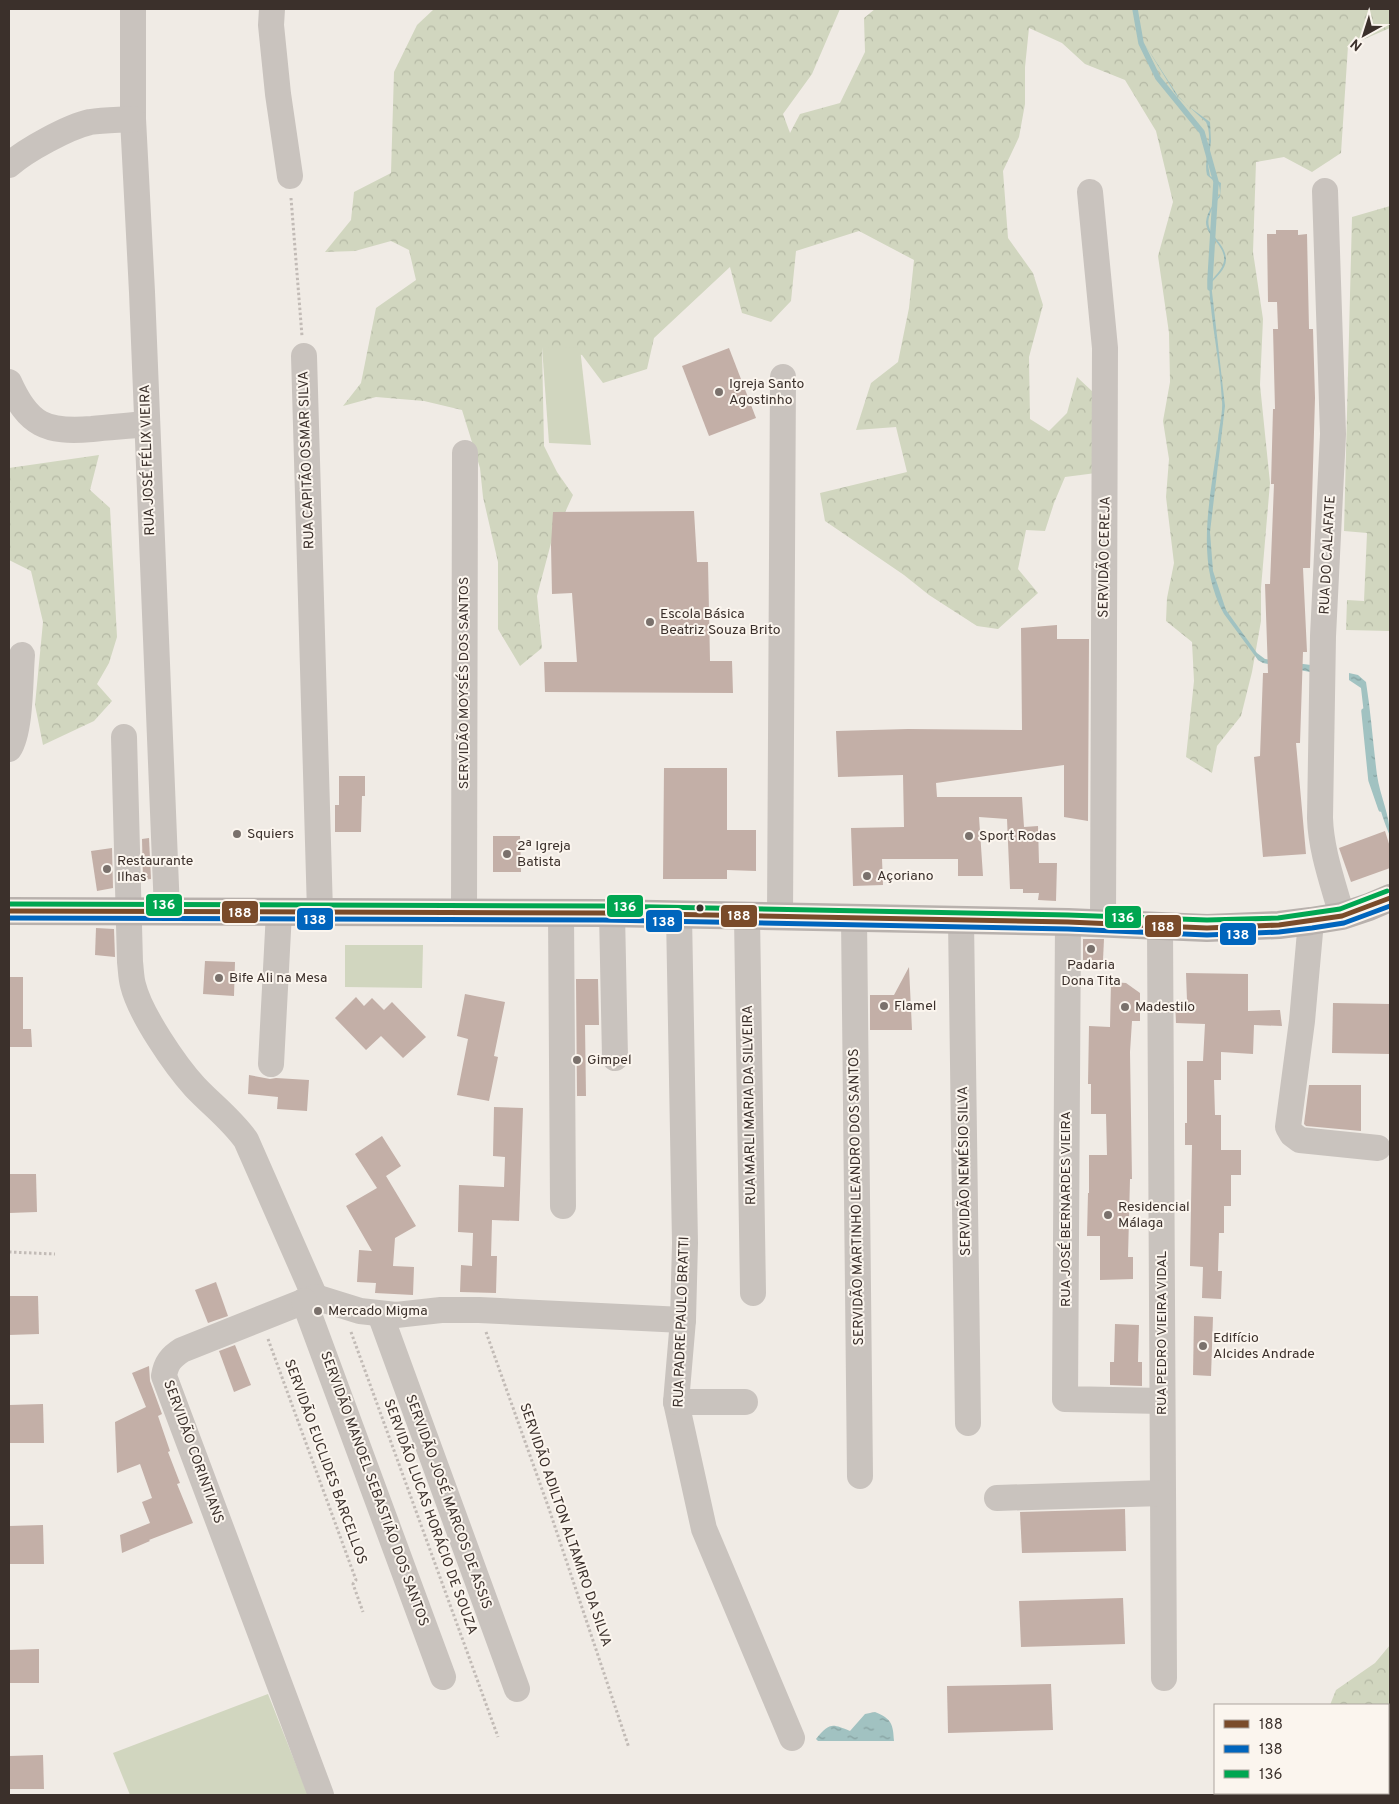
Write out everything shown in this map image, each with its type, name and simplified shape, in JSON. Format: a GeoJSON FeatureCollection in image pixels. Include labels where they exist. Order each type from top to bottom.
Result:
{"type":"FeatureCollection","features":[{"type":"Feature","properties":{"kind":"main road"},"geometry":{"type":"LineString","coordinates":[[9,911],[612,913],[1068,922],[1160,927],[1242,927],[1311,921],[1342,916],[1390,898]]}},
{"type":"Feature","properties":{"kind":"street","name":"RUA JOSÉ FÉLIX VIEIRA"},"geometry":{"type":"LineString","coordinates":[[134,9],[133,119],[142,292],[167,911]]}},
{"type":"Feature","properties":{"kind":"street"},"geometry":{"type":"LineString","coordinates":[[272,9],[271,25],[278,94],[290,176]]}},
{"type":"Feature","properties":{"kind":"street"},"geometry":{"type":"LineString","coordinates":[[9,165],[55,136],[74,127],[91,122],[133,119]]}},
{"type":"Feature","properties":{"kind":"street","name":"RUA DO CALAFATE"},"geometry":{"type":"LineString","coordinates":[[1325,191],[1333,434],[1323,636],[1320,834],[1342,916]]}},
{"type":"Feature","properties":{"kind":"street","name":"SERVIDÃO CEREJA"},"geometry":{"type":"LineString","coordinates":[[1090,192],[1106,348],[1103,924]]}},
{"type":"Feature","properties":{"kind":"street","name":"RUA CAPITÃO OSMAR SILVA"},"geometry":{"type":"LineString","coordinates":[[304,356],[320,912]]}},
{"type":"Feature","properties":{"kind":"street"},"geometry":{"type":"LineString","coordinates":[[780,917],[783,377]]}},
{"type":"Feature","properties":{"kind":"street"},"geometry":{"type":"LineString","coordinates":[[9,382],[15,396],[25,411],[38,422],[51,428],[67,431],[146,424]]}},
{"type":"Feature","properties":{"kind":"street","name":"SERVIDÃO MOYSÉS DOS SANTOS"},"geometry":{"type":"LineString","coordinates":[[464,912],[465,453]]}},
{"type":"Feature","properties":{"kind":"street"},"geometry":{"type":"LineString","coordinates":[[9,749],[17,717],[22,655]]}},
{"type":"Feature","properties":{"kind":"street"},"geometry":{"type":"LineString","coordinates":[[124,737],[130,962],[133,986],[153,1028],[183,1072],[195,1087],[236,1126],[246,1140],[309,1299],[380,1314],[396,1315],[441,1310],[479,1310],[683,1320]]}},
{"type":"Feature","properties":{"kind":"street"},"geometry":{"type":"LineString","coordinates":[[272,1064],[279,912]]}},
{"type":"Feature","properties":{"kind":"street"},"geometry":{"type":"LineString","coordinates":[[561,913],[563,1206]]}},
{"type":"Feature","properties":{"kind":"street"},"geometry":{"type":"LineString","coordinates":[[612,913],[615,1058]]}},
{"type":"Feature","properties":{"kind":"street","name":"RUA PADRE PAULO BRATTI"},"geometry":{"type":"LineString","coordinates":[[679,915],[685,1243],[683,1320],[676,1402],[704,1529],[792,1738]]}},
{"type":"Feature","properties":{"kind":"street","name":"RUA MARLI MARIA DA SILVEIRA"},"geometry":{"type":"LineString","coordinates":[[747,917],[753,1293]]}},
{"type":"Feature","properties":{"kind":"street","name":"SERVIDÃO MARTINHO LEANDRO DOS SANTOS"},"geometry":{"type":"LineString","coordinates":[[854,918],[860,1476]]}},
{"type":"Feature","properties":{"kind":"street","name":"SERVIDÃO NEMÉSIO SILVA"},"geometry":{"type":"LineString","coordinates":[[961,920],[968,1423]]}},
{"type":"Feature","properties":{"kind":"street"},"geometry":{"type":"LineString","coordinates":[[1311,921],[1302,1021],[1288,1127],[1292,1134],[1300,1140],[1378,1148]]}},
{"type":"Feature","properties":{"kind":"street","name":"RUA JOSÉ BERNARDES VIEIRA"},"geometry":{"type":"LineString","coordinates":[[1068,922],[1065,1399],[1162,1401]]}},
{"type":"Feature","properties":{"kind":"street","name":"RUA PEDRO VIEIRA VIDAL"},"geometry":{"type":"LineString","coordinates":[[1160,927],[1164,1678]]}},
{"type":"Feature","properties":{"kind":"street","name":"SERVIDÃO CORINTIANS"},"geometry":{"type":"LineString","coordinates":[[309,1299],[174,1355],[166,1364],[164,1376],[321,1795]]}},
{"type":"Feature","properties":{"kind":"street","name":"SERVIDÃO MANOEL SEBASTIÃO DOS SANTOS"},"geometry":{"type":"LineString","coordinates":[[309,1299],[443,1677]]}},
{"type":"Feature","properties":{"kind":"street","name":"SERVIDÃO JOSÉ MARCOS DE ASSIS"},"geometry":{"type":"LineString","coordinates":[[380,1314],[517,1689]]}},
{"type":"Feature","properties":{"kind":"street"},"geometry":{"type":"LineString","coordinates":[[676,1402],[746,1402]]}},
{"type":"Feature","properties":{"kind":"street"},"geometry":{"type":"LineString","coordinates":[[997,1498],[1162,1493]]}},
{"type":"Feature","properties":{"kind":"path","name":"RUA CAPITÃO OSMAR SILVA"},"geometry":{"type":"LineString","coordinates":[[290,176],[304,356]]}},
{"type":"Feature","properties":{"kind":"path"},"geometry":{"type":"LineString","coordinates":[[9,1252],[55,1254]]}},
{"type":"Feature","properties":{"kind":"path","name":"SERVIDÃO LUCAS HORÁCIO DE SOUZA"},"geometry":{"type":"LineString","coordinates":[[341,1305],[498,1737]]}},
{"type":"Feature","properties":{"kind":"path","name":"SERVIDÃO ADILTON ALTAMIRO DA SILVA"},"geometry":{"type":"LineString","coordinates":[[479,1310],[517,1423],[548,1506],[629,1748]]}},
{"type":"Feature","properties":{"kind":"path","name":"SERVIDÃO EUCLIDES BARCELLOS"},"geometry":{"type":"LineString","coordinates":[[260,1319],[356,1580],[353,1584],[364,1612]]}},
{"type":"Feature","properties":{"kind":"green space"},"geometry":{"type":"Polygon","coordinates":[[[434,9],[840,9],[812,74],[783,114],[790,133],[800,114],[840,103],[865,52],[864,18],[875,9],[1390,9],[1390,28],[1348,46],[1341,153],[1312,172],[1284,157],[1256,162],[1253,252],[1263,319],[1260,385],[1270,483],[1261,588],[1261,621],[1252,672],[1241,716],[1217,746],[1212,773],[1186,757],[1194,681],[1192,642],[1166,621],[1167,598],[1174,563],[1166,497],[1169,459],[1163,421],[1170,382],[1169,333],[1158,256],[1173,202],[1156,131],[1125,80],[1085,64],[1062,43],[1029,28],[1025,67],[1025,104],[1019,137],[1003,171],[1008,238],[1033,273],[1043,305],[1029,357],[1030,419],[1049,431],[1067,413],[1077,377],[1094,393],[1096,473],[1065,477],[1045,531],[1026,530],[1018,569],[1038,593],[998,629],[977,626],[929,595],[904,575],[825,521],[820,493],[907,472],[896,427],[856,430],[871,383],[898,362],[909,308],[914,260],[859,231],[796,251],[791,301],[771,322],[742,313],[730,267],[654,338],[647,369],[603,383],[582,355],[542,347],[544,446],[557,472],[573,495],[551,543],[537,596],[542,648],[520,666],[498,629],[498,562],[483,497],[480,468],[462,410],[424,401],[376,397],[343,406],[361,383],[376,308],[416,280],[409,250],[391,241],[355,251],[325,252],[351,220],[354,192],[391,173],[394,72],[417,25],[434,9]]]}},
{"type":"Feature","properties":{"kind":"green space"},"geometry":{"type":"Polygon","coordinates":[[[1390,206],[1390,631],[1346,630],[1347,600],[1364,601],[1367,533],[1344,531],[1352,217],[1390,206]]]}},
{"type":"Feature","properties":{"kind":"green space"},"geometry":{"type":"Polygon","coordinates":[[[542,347],[580,348],[591,445],[549,443],[542,347]]]}},
{"type":"Feature","properties":{"kind":"green space"},"geometry":{"type":"Polygon","coordinates":[[[99,455],[90,490],[110,508],[117,637],[109,663],[97,684],[112,701],[94,721],[43,745],[35,705],[43,622],[31,571],[9,560],[9,468],[99,455]]]}},
{"type":"Feature","properties":{"kind":"green space"},"geometry":{"type":"Polygon","coordinates":[[[345,945],[423,945],[422,988],[345,987],[345,945]]]}},
{"type":"Feature","properties":{"kind":"green space"},"geometry":{"type":"Polygon","coordinates":[[[1390,1645],[1390,1755],[1389,1704],[1330,1704],[1336,1690],[1375,1663],[1390,1645]]]}},
{"type":"Feature","properties":{"kind":"green space"},"geometry":{"type":"Polygon","coordinates":[[[268,1694],[308,1795],[130,1795],[113,1753],[268,1694]]]}},
{"type":"Feature","properties":{"kind":"water"},"geometry":{"type":"Polygon","coordinates":[[[1144,43],[1178,96],[1186,104],[1176,95],[1144,43]]]}},
{"type":"Feature","properties":{"kind":"water"},"geometry":{"type":"Polygon","coordinates":[[[1189,107],[1210,122],[1211,141],[1208,165],[1210,176],[1221,183],[1220,197],[1213,206],[1208,221],[1212,233],[1225,253],[1226,260],[1223,270],[1211,283],[1225,406],[1210,532],[1213,571],[1226,610],[1257,653],[1265,659],[1311,665],[1310,672],[1263,663],[1258,660],[1224,614],[1209,572],[1207,528],[1222,406],[1209,284],[1222,268],[1224,255],[1209,232],[1206,222],[1210,211],[1220,194],[1218,184],[1207,175],[1208,128],[1206,122],[1189,107]]]}},
{"type":"Feature","properties":{"kind":"water"},"geometry":{"type":"Polygon","coordinates":[[[1349,673],[1358,675],[1366,682],[1377,775],[1390,836],[1383,818],[1374,782],[1361,688],[1349,680],[1349,673]]]}},
{"type":"Feature","properties":{"kind":"water"},"geometry":{"type":"Polygon","coordinates":[[[875,1712],[885,1717],[890,1723],[894,1741],[818,1741],[816,1739],[828,1727],[832,1726],[850,1731],[865,1714],[875,1712]]]}},
{"type":"Feature","properties":{"kind":"building"},"geometry":{"type":"Polygon","coordinates":[[[1276,230],[1298,230],[1298,235],[1307,234],[1309,329],[1313,329],[1315,398],[1310,568],[1303,568],[1307,652],[1303,652],[1300,743],[1296,743],[1306,854],[1263,857],[1254,757],[1260,756],[1263,673],[1268,673],[1265,584],[1270,584],[1274,484],[1271,484],[1273,409],[1275,409],[1273,329],[1278,329],[1277,302],[1268,302],[1267,234],[1276,234],[1276,230]]]}},
{"type":"Feature","properties":{"kind":"building","name":"Igreja Santo Agostinho"},"geometry":{"type":"Polygon","coordinates":[[[729,348],[756,418],[709,436],[682,366],[729,348]]]}},
{"type":"Feature","properties":{"kind":"building"},"geometry":{"type":"Polygon","coordinates":[[[694,511],[697,562],[708,562],[710,661],[732,661],[733,693],[545,692],[544,662],[577,662],[572,593],[552,594],[551,545],[553,512],[694,511]]]}},
{"type":"Feature","properties":{"kind":"building"},"geometry":{"type":"Polygon","coordinates":[[[1057,625],[1057,639],[1089,639],[1088,821],[1064,817],[1064,765],[936,783],[937,797],[1022,797],[1024,827],[1038,826],[1039,863],[1057,863],[1056,901],[1038,900],[1039,893],[1023,893],[1023,889],[1010,889],[1007,819],[979,817],[983,876],[958,876],[958,859],[882,859],[883,885],[853,886],[851,828],[904,827],[903,775],[838,777],[836,731],[908,729],[1022,730],[1021,628],[1057,625]]]}},
{"type":"Feature","properties":{"kind":"building"},"geometry":{"type":"Polygon","coordinates":[[[664,768],[727,768],[727,830],[756,830],[756,871],[727,870],[727,879],[663,879],[664,768]]]}},
{"type":"Feature","properties":{"kind":"building"},"geometry":{"type":"Polygon","coordinates":[[[339,776],[365,776],[365,796],[362,796],[361,832],[335,832],[335,805],[339,805],[339,776]]]}},
{"type":"Feature","properties":{"kind":"building"},"geometry":{"type":"Polygon","coordinates":[[[1385,831],[1390,847],[1390,868],[1351,882],[1339,848],[1385,831]]]}},
{"type":"Feature","properties":{"kind":"building","name":"2ª Igreja Batista"},"geometry":{"type":"Polygon","coordinates":[[[493,836],[520,836],[521,872],[493,872],[493,836]]]}},
{"type":"Feature","properties":{"kind":"building"},"geometry":{"type":"Polygon","coordinates":[[[149,838],[151,879],[143,880],[142,839],[149,838]]]}},
{"type":"Feature","properties":{"kind":"building","name":"Restaurante Ilhas"},"geometry":{"type":"Polygon","coordinates":[[[112,848],[113,888],[97,891],[91,851],[112,848]]]}},
{"type":"Feature","properties":{"kind":"building"},"geometry":{"type":"Polygon","coordinates":[[[96,928],[114,929],[115,957],[95,955],[96,928]]]}},
{"type":"Feature","properties":{"kind":"building","name":"Padaria Dona Tita"},"geometry":{"type":"Polygon","coordinates":[[[1083,939],[1104,939],[1103,960],[1083,960],[1083,939]]]}},
{"type":"Feature","properties":{"kind":"building","name":"Bife Ali na Mesa"},"geometry":{"type":"Polygon","coordinates":[[[205,961],[235,962],[234,996],[203,994],[205,961]]]}},
{"type":"Feature","properties":{"kind":"building"},"geometry":{"type":"Polygon","coordinates":[[[909,967],[912,1030],[870,1030],[870,995],[894,995],[909,967]]]}},
{"type":"Feature","properties":{"kind":"building"},"geometry":{"type":"Polygon","coordinates":[[[1186,973],[1248,974],[1248,1011],[1280,1010],[1282,1026],[1254,1025],[1253,1054],[1221,1052],[1221,1080],[1214,1080],[1215,1115],[1221,1115],[1221,1150],[1241,1150],[1241,1175],[1231,1175],[1231,1206],[1224,1206],[1224,1233],[1219,1233],[1218,1271],[1222,1271],[1221,1299],[1202,1298],[1203,1267],[1190,1266],[1192,1145],[1185,1145],[1187,1061],[1203,1061],[1205,1024],[1176,1023],[1175,1000],[1187,1001],[1186,973]]]}},
{"type":"Feature","properties":{"kind":"building"},"geometry":{"type":"Polygon","coordinates":[[[9,977],[23,977],[23,1029],[31,1029],[32,1047],[9,1047],[9,977]]]}},
{"type":"Feature","properties":{"kind":"building"},"geometry":{"type":"Polygon","coordinates":[[[576,979],[598,979],[599,1025],[585,1025],[586,1096],[577,1096],[576,979]]]}},
{"type":"Feature","properties":{"kind":"building"},"geometry":{"type":"Polygon","coordinates":[[[1111,982],[1126,983],[1140,993],[1140,1021],[1132,1021],[1130,1052],[1132,1179],[1130,1179],[1128,1257],[1133,1257],[1133,1279],[1100,1280],[1100,1236],[1087,1236],[1089,1155],[1107,1155],[1106,1114],[1091,1114],[1091,1084],[1088,1084],[1089,1026],[1110,1027],[1111,982]]]}},
{"type":"Feature","properties":{"kind":"building"},"geometry":{"type":"Polygon","coordinates":[[[465,994],[505,1002],[494,1056],[498,1057],[489,1101],[457,1095],[468,1039],[457,1036],[465,994]]]}},
{"type":"Feature","properties":{"kind":"building"},"geometry":{"type":"Polygon","coordinates":[[[356,997],[364,1006],[372,998],[384,1010],[392,1002],[426,1037],[403,1058],[381,1036],[366,1050],[335,1018],[356,997]]]}},
{"type":"Feature","properties":{"kind":"building"},"geometry":{"type":"Polygon","coordinates":[[[1333,1003],[1390,1004],[1390,1054],[1332,1053],[1333,1003]]]}},
{"type":"Feature","properties":{"kind":"building"},"geometry":{"type":"Polygon","coordinates":[[[249,1075],[270,1079],[309,1080],[307,1111],[277,1109],[278,1097],[248,1094],[249,1075]]]}},
{"type":"Feature","properties":{"kind":"building"},"geometry":{"type":"Polygon","coordinates":[[[1309,1085],[1361,1085],[1361,1131],[1306,1126],[1304,1124],[1309,1085]]]}},
{"type":"Feature","properties":{"kind":"building"},"geometry":{"type":"Polygon","coordinates":[[[494,1107],[523,1108],[519,1221],[492,1220],[491,1256],[497,1256],[496,1293],[460,1292],[461,1265],[472,1266],[473,1233],[458,1232],[459,1185],[504,1187],[505,1157],[493,1156],[494,1107]]]}},
{"type":"Feature","properties":{"kind":"building"},"geometry":{"type":"Polygon","coordinates":[[[382,1136],[401,1166],[386,1176],[416,1226],[395,1238],[393,1266],[414,1267],[413,1295],[375,1293],[376,1283],[357,1282],[359,1250],[372,1251],[346,1206],[377,1188],[355,1154],[382,1136]]]}},
{"type":"Feature","properties":{"kind":"building"},"geometry":{"type":"Polygon","coordinates":[[[9,1174],[36,1174],[37,1212],[9,1213],[9,1174]]]}},
{"type":"Feature","properties":{"kind":"building"},"geometry":{"type":"Polygon","coordinates":[[[216,1282],[228,1316],[208,1323],[195,1290],[216,1282]]]}},
{"type":"Feature","properties":{"kind":"building"},"geometry":{"type":"Polygon","coordinates":[[[9,1296],[38,1296],[39,1334],[9,1335],[9,1296]]]}},
{"type":"Feature","properties":{"kind":"building","name":"Edifício Alcides Andrade"},"geometry":{"type":"Polygon","coordinates":[[[1194,1316],[1213,1317],[1211,1376],[1193,1375],[1194,1316]]]}},
{"type":"Feature","properties":{"kind":"building"},"geometry":{"type":"Polygon","coordinates":[[[1115,1324],[1139,1325],[1138,1362],[1142,1362],[1142,1386],[1110,1385],[1110,1362],[1114,1362],[1115,1324]]]}},
{"type":"Feature","properties":{"kind":"building"},"geometry":{"type":"Polygon","coordinates":[[[235,1345],[251,1385],[234,1392],[219,1351],[235,1345]]]}},
{"type":"Feature","properties":{"kind":"building"},"geometry":{"type":"Polygon","coordinates":[[[149,1366],[150,1381],[162,1414],[158,1416],[170,1451],[168,1452],[180,1483],[177,1484],[193,1523],[122,1553],[120,1535],[150,1523],[142,1502],[152,1498],[140,1464],[117,1473],[115,1422],[146,1407],[132,1373],[149,1366]]]}},
{"type":"Feature","properties":{"kind":"building"},"geometry":{"type":"Polygon","coordinates":[[[43,1404],[44,1443],[9,1443],[9,1405],[43,1404]]]}},
{"type":"Feature","properties":{"kind":"building"},"geometry":{"type":"Polygon","coordinates":[[[1125,1509],[1126,1551],[1022,1553],[1020,1512],[1125,1509]]]}},
{"type":"Feature","properties":{"kind":"building"},"geometry":{"type":"Polygon","coordinates":[[[43,1525],[44,1564],[9,1564],[9,1526],[43,1525]]]}},
{"type":"Feature","properties":{"kind":"building"},"geometry":{"type":"Polygon","coordinates":[[[1123,1598],[1125,1644],[1021,1647],[1019,1601],[1123,1598]]]}},
{"type":"Feature","properties":{"kind":"building"},"geometry":{"type":"Polygon","coordinates":[[[39,1649],[39,1683],[9,1683],[9,1650],[39,1649]]]}},
{"type":"Feature","properties":{"kind":"building"},"geometry":{"type":"Polygon","coordinates":[[[1051,1684],[1053,1730],[948,1733],[947,1686],[1051,1684]]]}},
{"type":"Feature","properties":{"kind":"building"},"geometry":{"type":"Polygon","coordinates":[[[43,1755],[44,1789],[9,1789],[9,1756],[43,1755]]]}},
{"type":"Feature","properties":{"kind":"waterway"},"geometry":{"type":"LineString","coordinates":[[1135,9],[1141,43],[1158,78],[1202,132],[1216,182],[1210,288]]}},
{"type":"Feature","properties":{"kind":"waterway"},"geometry":{"type":"LineString","coordinates":[[1364,711],[1371,780],[1381,809]]}},
{"type":"Feature","properties":{"kind":"transit line","name":"136"},"geometry":{"type":"LineString","coordinates":[[9,904],[603,906],[1068,915],[1207,920],[1278,918],[1340,909],[1387,891]]}},
{"type":"Feature","properties":{"kind":"transit line","name":"188"},"geometry":{"type":"LineString","coordinates":[[9,911],[603,913],[1068,922],[1207,928],[1279,925],[1342,916],[1390,898]]}},
{"type":"Feature","properties":{"kind":"transit line","name":"138"},"geometry":{"type":"LineString","coordinates":[[9,918],[603,920],[1068,929],[1207,935],[1279,932],[1344,923],[1390,906]]}},
{"type":"Feature","properties":{"kind":"place","name":"Igreja Santo Agostinho"},"geometry":{"type":"Point","coordinates":[719,392]}},
{"type":"Feature","properties":{"kind":"place","name":"Escola Básica Beatriz Souza Brito"},"geometry":{"type":"Point","coordinates":[650,622]}},
{"type":"Feature","properties":{"kind":"place","name":"Squiers"},"geometry":{"type":"Point","coordinates":[237,834]}},
{"type":"Feature","properties":{"kind":"place","name":"Sport Rodas"},"geometry":{"type":"Point","coordinates":[969,836]}},
{"type":"Feature","properties":{"kind":"place","name":"2ª Igreja Batista"},"geometry":{"type":"Point","coordinates":[507,854]}},
{"type":"Feature","properties":{"kind":"place","name":"Restaurante Ilhas"},"geometry":{"type":"Point","coordinates":[107,869]}},
{"type":"Feature","properties":{"kind":"place","name":"Açoriano"},"geometry":{"type":"Point","coordinates":[867,876]}},
{"type":"Feature","properties":{"kind":"place","name":"Padaria Dona Tita"},"geometry":{"type":"Point","coordinates":[1091,949]}},
{"type":"Feature","properties":{"kind":"place","name":"Bife Ali na Mesa"},"geometry":{"type":"Point","coordinates":[219,978]}},
{"type":"Feature","properties":{"kind":"place","name":"Flamel"},"geometry":{"type":"Point","coordinates":[884,1006]}},
{"type":"Feature","properties":{"kind":"place","name":"Madestilo"},"geometry":{"type":"Point","coordinates":[1125,1007]}},
{"type":"Feature","properties":{"kind":"place","name":"Gimpel"},"geometry":{"type":"Point","coordinates":[577,1060]}},
{"type":"Feature","properties":{"kind":"place","name":"Residencial Málaga"},"geometry":{"type":"Point","coordinates":[1108,1215]}},
{"type":"Feature","properties":{"kind":"place","name":"Mercado Migma"},"geometry":{"type":"Point","coordinates":[318,1311]}},
{"type":"Feature","properties":{"kind":"place","name":"Edifício Alcides Andrade"},"geometry":{"type":"Point","coordinates":[1203,1346]}}]}
